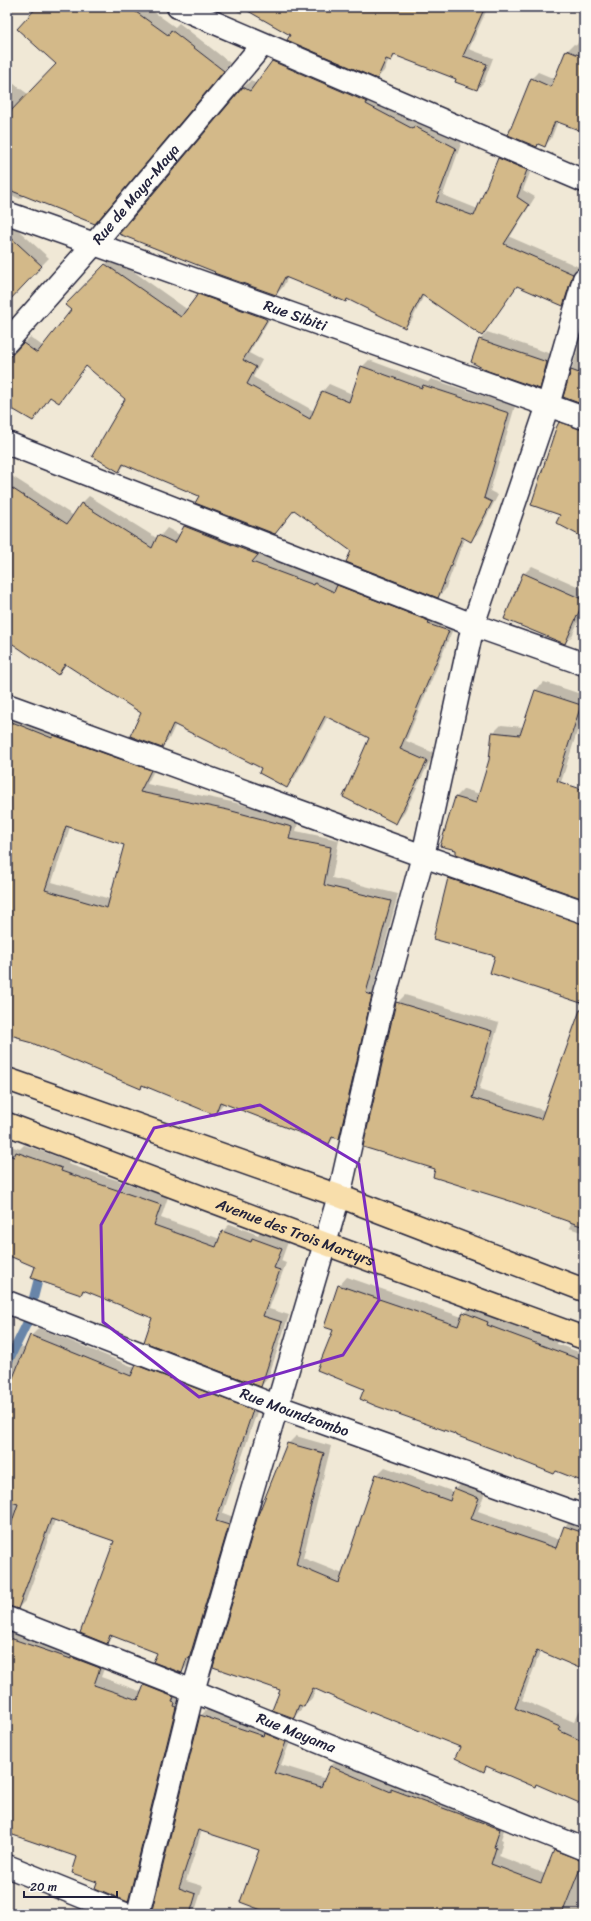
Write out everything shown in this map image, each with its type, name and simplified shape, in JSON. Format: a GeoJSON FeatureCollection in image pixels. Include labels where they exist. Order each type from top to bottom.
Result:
{"type":"FeatureCollection","features":[{"type":"Feature","properties":{"kind":"main road"},"geometry":{"type":"LineString","coordinates":[[7,1079],[339,1196],[584,1290]]}},
{"type":"Feature","properties":{"kind":"main road","name":"Avenue des Trois Martyrs"},"geometry":{"type":"LineString","coordinates":[[7,1124],[326,1244],[584,1338]]}},
{"type":"Feature","properties":{"kind":"street"},"geometry":{"type":"LineString","coordinates":[[178,7],[584,180]]}},
{"type":"Feature","properties":{"kind":"street","name":"Rue de Maya-Maya"},"geometry":{"type":"LineString","coordinates":[[7,342],[94,244],[263,44]]}},
{"type":"Feature","properties":{"kind":"street","name":"Rue Sibiti"},"geometry":{"type":"LineString","coordinates":[[7,213],[584,418]]}},
{"type":"Feature","properties":{"kind":"street"},"geometry":{"type":"LineString","coordinates":[[138,1914],[193,1691],[339,1196],[382,1006],[423,856],[473,625],[548,405],[584,279]]}},
{"type":"Feature","properties":{"kind":"street"},"geometry":{"type":"LineString","coordinates":[[7,443],[473,625],[584,664]]}},
{"type":"Feature","properties":{"kind":"street"},"geometry":{"type":"LineString","coordinates":[[7,705],[423,856],[584,912]]}},
{"type":"Feature","properties":{"kind":"street","name":"Rue Moundzombo"},"geometry":{"type":"LineString","coordinates":[[7,1302],[276,1406],[584,1516]]}},
{"type":"Feature","properties":{"kind":"street","name":"Rue Mayama"},"geometry":{"type":"LineString","coordinates":[[7,1618],[193,1691],[584,1850]]}},
{"type":"Feature","properties":{"kind":"street"},"geometry":{"type":"LineString","coordinates":[[7,1866],[125,1914]]}},
{"type":"Feature","properties":{"kind":"highlighted area"},"geometry":{"type":"Polygon","coordinates":[[[260,1105],[359,1164],[379,1300],[343,1355],[199,1397],[103,1322],[101,1225],[154,1128],[260,1105]]]}},
{"type":"Feature","properties":{"kind":"building"},"geometry":{"type":"Polygon","coordinates":[[[37,7],[129,7],[168,35],[171,30],[224,71],[95,224],[7,189],[7,115],[56,64],[17,29],[37,7]]]}},
{"type":"Feature","properties":{"kind":"building"},"geometry":{"type":"Polygon","coordinates":[[[241,7],[485,7],[463,56],[487,64],[477,90],[455,82],[456,79],[394,55],[391,61],[386,59],[377,79],[287,40],[290,35],[241,7]]]}},
{"type":"Feature","properties":{"kind":"building"},"geometry":{"type":"Polygon","coordinates":[[[566,50],[584,57],[584,132],[555,121],[545,147],[538,144],[537,147],[508,135],[531,78],[551,87],[566,50]]]}},
{"type":"Feature","properties":{"kind":"building"},"geometry":{"type":"Polygon","coordinates":[[[272,61],[367,102],[366,104],[413,129],[414,126],[456,148],[436,202],[474,216],[498,158],[527,170],[517,197],[529,205],[504,244],[573,274],[563,306],[517,286],[482,336],[422,295],[405,328],[347,299],[346,302],[285,277],[276,295],[214,273],[215,272],[119,234],[243,87],[250,91],[272,61]]]}},
{"type":"Feature","properties":{"kind":"building"},"geometry":{"type":"Polygon","coordinates":[[[7,234],[42,266],[7,303],[7,234]]]}},
{"type":"Feature","properties":{"kind":"building"},"geometry":{"type":"Polygon","coordinates":[[[105,264],[181,317],[198,294],[267,320],[243,360],[256,367],[247,384],[310,419],[322,391],[349,402],[361,366],[422,388],[423,385],[509,413],[484,498],[492,502],[471,542],[462,537],[438,598],[346,562],[351,551],[294,510],[275,534],[195,503],[199,496],[123,464],[119,472],[92,456],[125,399],[86,366],[59,403],[50,397],[33,421],[7,406],[7,360],[23,343],[37,353],[71,310],[65,305],[105,264]]]}},
{"type":"Feature","properties":{"kind":"building"},"geometry":{"type":"Polygon","coordinates":[[[479,339],[547,362],[540,389],[488,371],[471,362],[479,339]]]}},
{"type":"Feature","properties":{"kind":"building"},"geometry":{"type":"Polygon","coordinates":[[[584,364],[584,405],[563,397],[571,370],[579,373],[584,364]]]}},
{"type":"Feature","properties":{"kind":"building"},"geometry":{"type":"Polygon","coordinates":[[[559,422],[584,430],[584,538],[556,523],[560,515],[531,505],[559,422]]]}},
{"type":"Feature","properties":{"kind":"building"},"geometry":{"type":"Polygon","coordinates":[[[7,485],[67,524],[81,503],[152,548],[158,535],[175,543],[184,526],[258,555],[252,562],[314,585],[315,583],[334,592],[337,585],[429,621],[428,624],[449,631],[400,749],[427,761],[396,824],[343,797],[369,738],[325,716],[287,788],[259,773],[261,768],[173,724],[162,748],[130,736],[141,713],[65,664],[58,675],[7,640],[7,485]]]}},
{"type":"Feature","properties":{"kind":"building"},"geometry":{"type":"Polygon","coordinates":[[[523,573],[584,600],[565,644],[504,619],[523,573]]]}},
{"type":"Feature","properties":{"kind":"building"},"geometry":{"type":"Polygon","coordinates":[[[535,690],[581,705],[557,781],[584,790],[584,899],[456,854],[456,850],[440,846],[455,797],[476,803],[489,760],[492,732],[520,735],[535,690]]]}},
{"type":"Feature","properties":{"kind":"building"},"geometry":{"type":"Polygon","coordinates":[[[7,720],[52,738],[53,735],[151,770],[140,792],[228,810],[292,827],[289,839],[331,847],[324,885],[391,901],[366,993],[372,995],[339,1139],[332,1137],[329,1144],[220,1102],[215,1115],[142,1085],[141,1089],[32,1043],[21,1040],[21,1038],[7,1034],[7,720]],[[66,826],[45,890],[107,908],[124,845],[66,826]]]}},
{"type":"Feature","properties":{"kind":"building"},"geometry":{"type":"Polygon","coordinates":[[[448,878],[584,924],[584,1004],[490,973],[495,956],[433,939],[448,878]]]}},
{"type":"Feature","properties":{"kind":"building"},"geometry":{"type":"Polygon","coordinates":[[[396,1002],[492,1031],[472,1098],[541,1119],[580,1010],[584,1010],[584,1227],[510,1201],[433,1177],[435,1169],[363,1147],[396,1002]]]}},
{"type":"Feature","properties":{"kind":"building"},"geometry":{"type":"Polygon","coordinates":[[[16,1152],[62,1168],[61,1171],[161,1205],[154,1225],[216,1247],[222,1231],[251,1242],[252,1238],[282,1249],[274,1268],[280,1270],[263,1316],[282,1322],[261,1387],[144,1342],[152,1318],[83,1290],[81,1295],[31,1278],[35,1267],[7,1255],[7,1154],[14,1157],[16,1152]]]}},
{"type":"Feature","properties":{"kind":"building"},"geometry":{"type":"Polygon","coordinates":[[[338,1285],[458,1326],[463,1312],[488,1322],[487,1325],[584,1361],[584,1482],[556,1471],[554,1474],[455,1434],[376,1406],[360,1399],[364,1389],[317,1370],[333,1330],[324,1327],[338,1285]]]}},
{"type":"Feature","properties":{"kind":"building"},"geometry":{"type":"Polygon","coordinates":[[[30,1335],[131,1376],[136,1365],[253,1410],[216,1521],[229,1525],[189,1659],[187,1658],[182,1673],[153,1662],[157,1653],[110,1635],[107,1644],[80,1633],[114,1541],[51,1519],[18,1609],[7,1606],[7,1536],[18,1504],[7,1501],[7,1393],[30,1335]]]}},
{"type":"Feature","properties":{"kind":"building"},"geometry":{"type":"Polygon","coordinates":[[[287,1443],[324,1453],[296,1565],[339,1583],[376,1474],[450,1501],[454,1488],[479,1498],[471,1519],[556,1548],[564,1526],[584,1533],[584,1670],[537,1650],[515,1708],[560,1727],[558,1730],[584,1742],[584,1805],[536,1784],[535,1787],[486,1766],[484,1772],[455,1758],[460,1747],[370,1711],[369,1713],[313,1688],[304,1707],[299,1705],[294,1718],[272,1710],[280,1690],[213,1667],[258,1515],[287,1443]]]}},
{"type":"Feature","properties":{"kind":"building"},"geometry":{"type":"Polygon","coordinates":[[[7,1637],[71,1659],[71,1657],[100,1668],[94,1685],[138,1700],[144,1685],[174,1697],[172,1702],[175,1703],[174,1706],[176,1707],[128,1902],[95,1888],[97,1882],[72,1873],[77,1857],[7,1833],[7,1637]]]}},
{"type":"Feature","properties":{"kind":"building"},"geometry":{"type":"Polygon","coordinates":[[[200,1715],[263,1736],[264,1733],[286,1742],[274,1773],[321,1787],[330,1766],[391,1792],[391,1789],[500,1829],[494,1847],[496,1848],[491,1864],[541,1883],[554,1850],[583,1861],[562,1914],[272,1914],[240,1902],[259,1850],[198,1830],[179,1888],[196,1894],[190,1914],[151,1914],[200,1715]]]}},
{"type":"Feature","properties":{"kind":"waterway"},"geometry":{"type":"LineString","coordinates":[[7,1364],[27,1323],[41,1269]]}}]}
